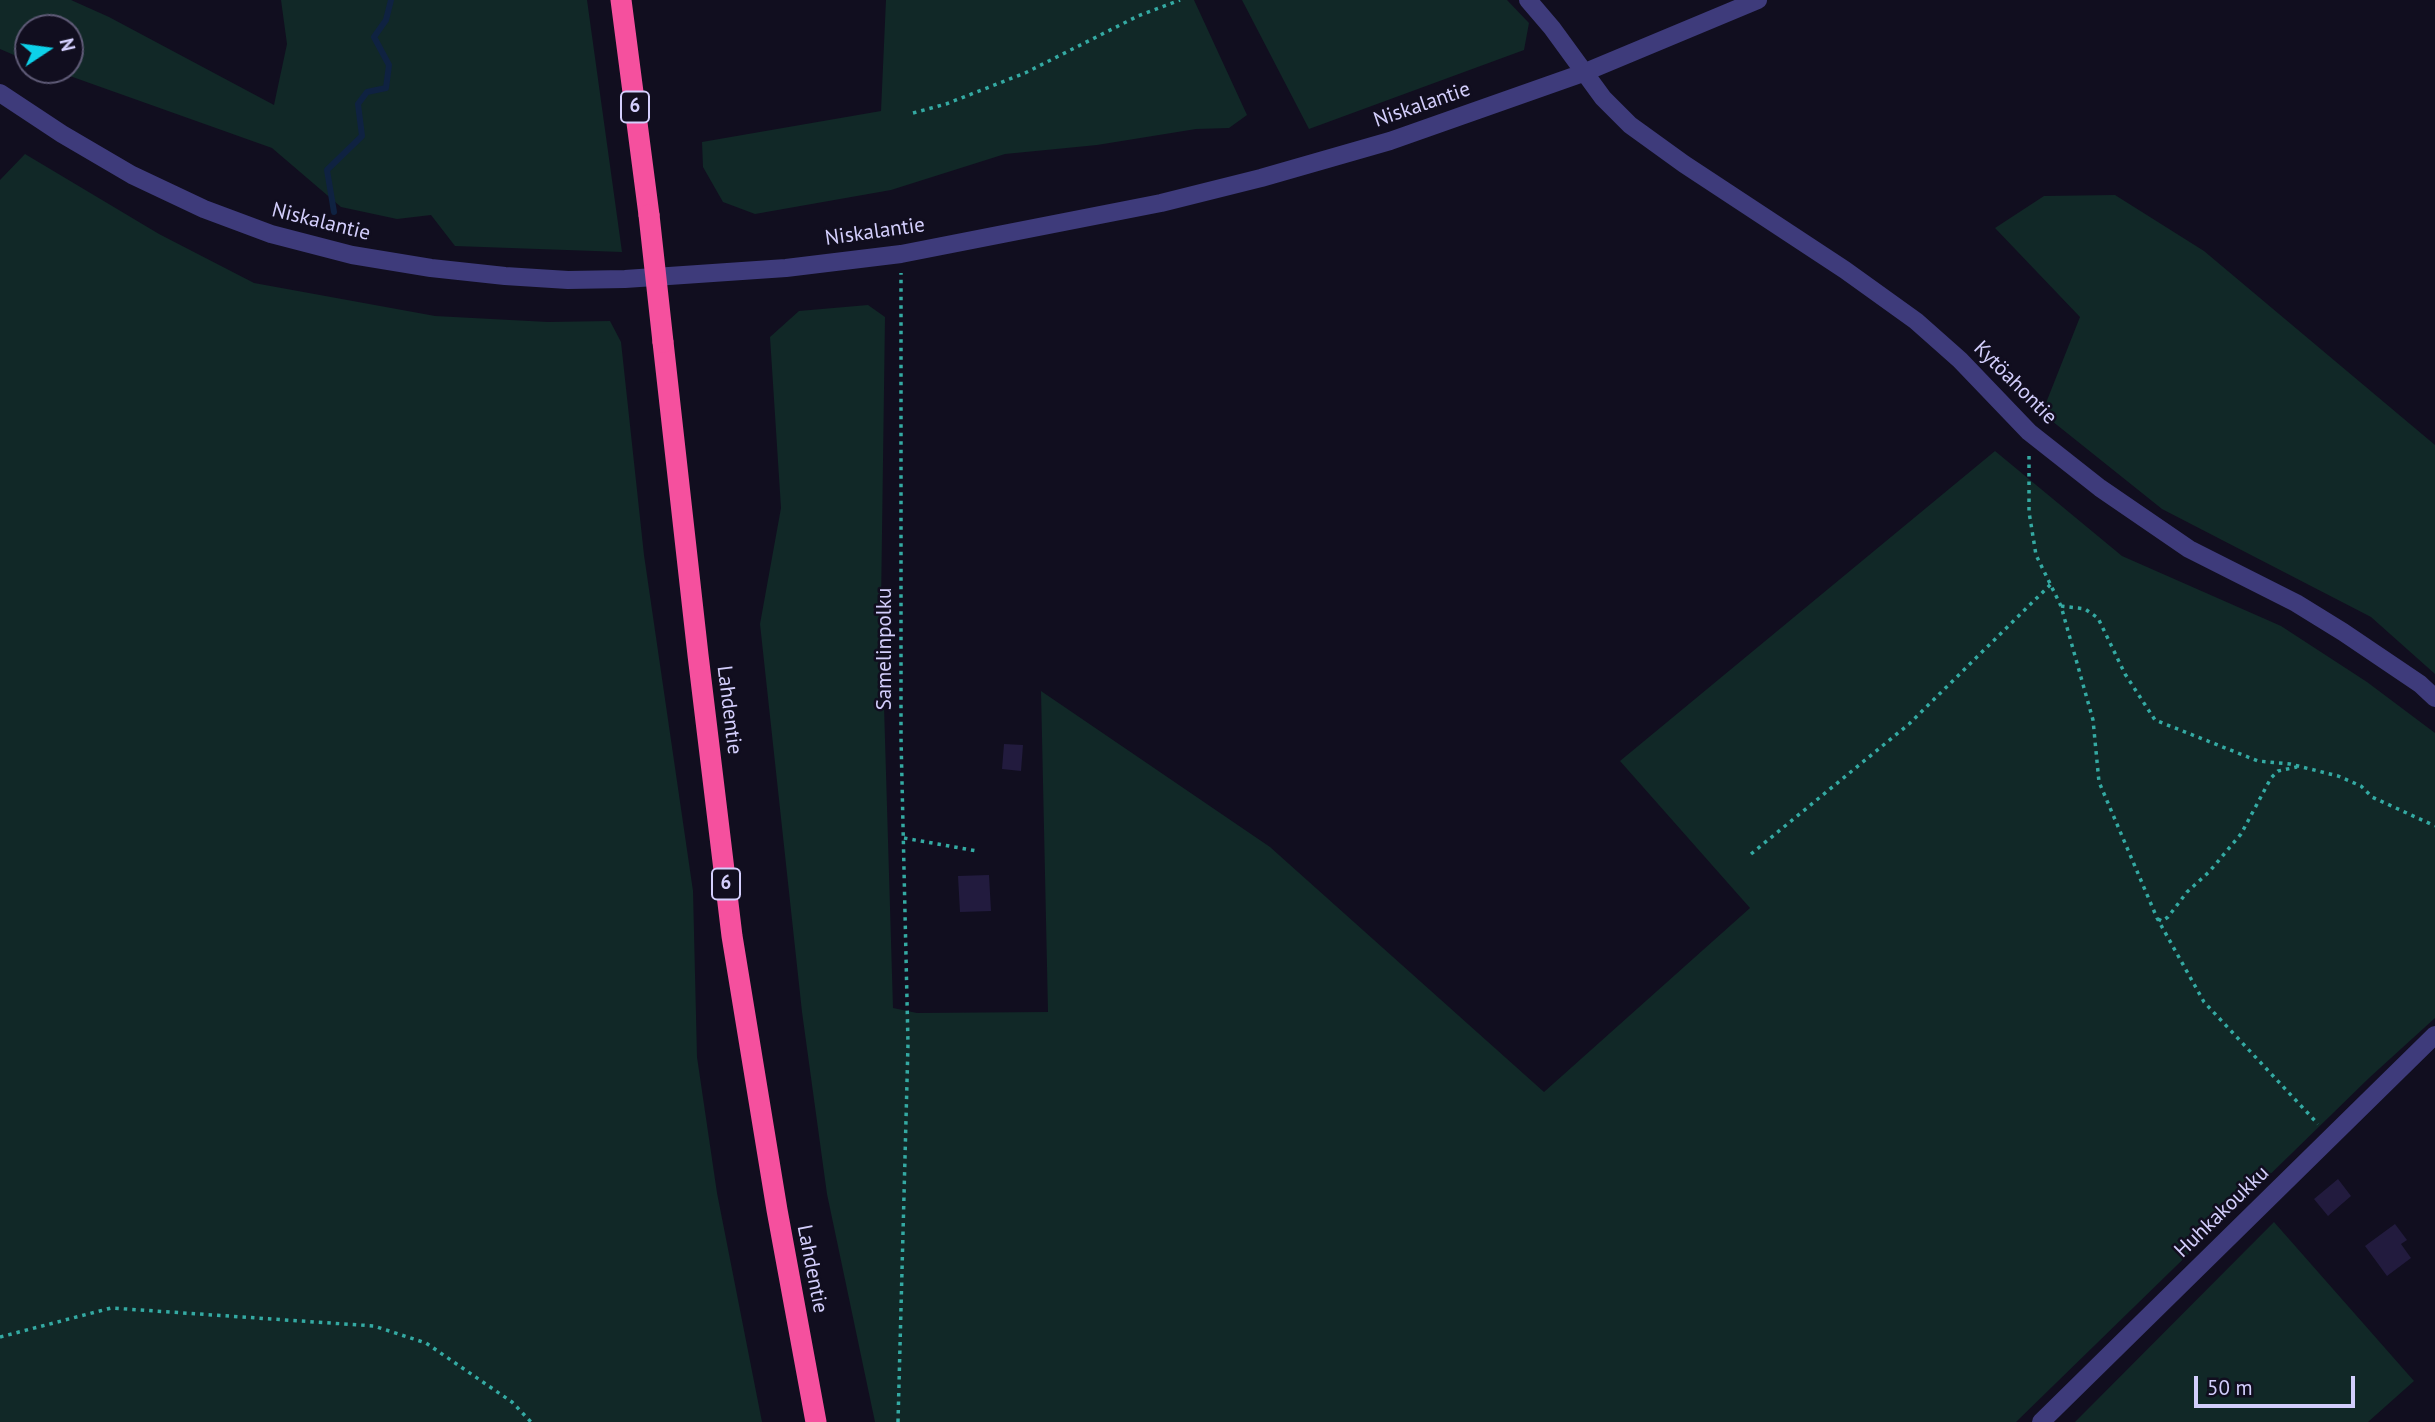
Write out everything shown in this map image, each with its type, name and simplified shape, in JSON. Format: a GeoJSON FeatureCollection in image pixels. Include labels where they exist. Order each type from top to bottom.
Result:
{"type":"FeatureCollection","features":[{"type":"Feature","properties":{"kind":"highway","name":"Lahdentie"},"geometry":{"type":"LineString","coordinates":[[621,0],[649,215],[732,936],[777,1210],[816,1422]]}},
{"type":"Feature","properties":{"kind":"street","name":"Kytöahontie"},"geometry":{"type":"LineString","coordinates":[[1528,0],[1552,28],[1602,98],[1629,125],[1916,321],[1960,360],[2029,432],[2100,488],[2189,549],[2296,603],[2420,684],[2435,698]]}},
{"type":"Feature","properties":{"kind":"street","name":"Niskalantie"},"geometry":{"type":"LineString","coordinates":[[0,93],[62,134],[132,175],[204,209],[271,234],[352,255],[505,276],[568,280],[691,276],[901,254],[1134,209],[1261,178],[1390,141],[1583,73],[1758,0]]}},
{"type":"Feature","properties":{"kind":"street","name":"Huhkakoukku"},"geometry":{"type":"LineString","coordinates":[[2041,1422],[2435,1035]]}},
{"type":"Feature","properties":{"kind":"path"},"geometry":{"type":"LineString","coordinates":[[913,113],[946,104],[1025,73],[1138,16],[1180,0]]}},
{"type":"Feature","properties":{"kind":"path","name":"Samelinpolku"},"geometry":{"type":"LineString","coordinates":[[898,1422],[908,1044],[901,738],[901,254]]}},
{"type":"Feature","properties":{"kind":"path"},"geometry":{"type":"LineString","coordinates":[[2029,432],[2029,512],[2036,555],[2061,606],[2093,720],[2099,782],[2157,918],[2204,1002],[2319,1125],[2333,1136]]}},
{"type":"Feature","properties":{"kind":"path"},"geometry":{"type":"LineString","coordinates":[[1751,854],[1909,724],[2050,584]]}},
{"type":"Feature","properties":{"kind":"path"},"geometry":{"type":"LineString","coordinates":[[2061,606],[2085,609],[2098,618],[2125,674],[2155,720],[2258,761],[2338,776],[2361,786],[2372,797],[2435,826]]}},
{"type":"Feature","properties":{"kind":"path"},"geometry":{"type":"LineString","coordinates":[[2157,918],[2162,921],[2168,917],[2241,834],[2271,778],[2278,771],[2297,767]]}},
{"type":"Feature","properties":{"kind":"path"},"geometry":{"type":"LineString","coordinates":[[904,838],[977,851]]}},
{"type":"Feature","properties":{"kind":"path"},"geometry":{"type":"LineString","coordinates":[[0,1337],[111,1308],[374,1326],[426,1343],[512,1402],[531,1422]]}},
{"type":"Feature","properties":{"kind":"green space"},"geometry":{"type":"Polygon","coordinates":[[[0,0],[71,0],[109,17],[274,105],[287,44],[281,0],[587,0],[622,252],[455,246],[431,215],[397,219],[341,207],[272,148],[84,81],[84,14],[14,14],[14,55],[0,49],[0,0]]]}},
{"type":"Feature","properties":{"kind":"green space"},"geometry":{"type":"Polygon","coordinates":[[[886,0],[1194,0],[1247,115],[1229,128],[1196,129],[1097,145],[1005,154],[891,190],[755,214],[723,202],[703,167],[702,142],[881,111],[886,0]]]}},
{"type":"Feature","properties":{"kind":"green space"},"geometry":{"type":"Polygon","coordinates":[[[1242,0],[1507,0],[1529,23],[1524,50],[1309,129],[1242,0]]]}},
{"type":"Feature","properties":{"kind":"green space"},"geometry":{"type":"Polygon","coordinates":[[[25,154],[159,234],[254,283],[435,316],[548,322],[610,321],[621,342],[644,555],[693,891],[697,1057],[717,1193],[762,1422],[0,1422],[0,180],[25,154]]]}},
{"type":"Feature","properties":{"kind":"green space"},"geometry":{"type":"Polygon","coordinates":[[[2115,195],[2204,251],[2435,445],[2435,674],[2371,617],[2162,509],[2042,413],[2080,317],[1995,228],[2044,196],[2115,195]]]}},
{"type":"Feature","properties":{"kind":"green space"},"geometry":{"type":"Polygon","coordinates":[[[868,305],[885,317],[881,605],[893,1008],[917,1013],[1048,1012],[1041,691],[1270,847],[1544,1092],[1750,908],[1620,761],[1995,451],[2122,556],[2281,626],[2367,682],[2435,733],[2435,1018],[2369,1078],[2016,1422],[875,1422],[827,1194],[802,1012],[760,624],[781,508],[770,337],[799,311],[868,305]]]}},
{"type":"Feature","properties":{"kind":"green space"},"geometry":{"type":"Polygon","coordinates":[[[2274,1222],[2414,1381],[2368,1422],[2075,1422],[2274,1222]]]}},
{"type":"Feature","properties":{"kind":"building"},"geometry":{"type":"Polygon","coordinates":[[[1004,744],[1023,745],[1021,771],[1002,769],[1004,744]]]}},
{"type":"Feature","properties":{"kind":"building"},"geometry":{"type":"Polygon","coordinates":[[[989,875],[991,911],[960,912],[958,876],[989,875]]]}},
{"type":"Feature","properties":{"kind":"building"},"geometry":{"type":"Polygon","coordinates":[[[2338,1179],[2351,1196],[2328,1216],[2314,1199],[2338,1179]]]}},
{"type":"Feature","properties":{"kind":"building"},"geometry":{"type":"Polygon","coordinates":[[[2395,1224],[2407,1240],[2401,1244],[2411,1258],[2387,1276],[2365,1246],[2395,1224]]]}},
{"type":"Feature","properties":{"kind":"waterway"},"geometry":{"type":"LineString","coordinates":[[334,212],[327,170],[362,136],[358,104],[367,92],[386,88],[389,65],[374,37],[386,20],[391,0]]}}]}
